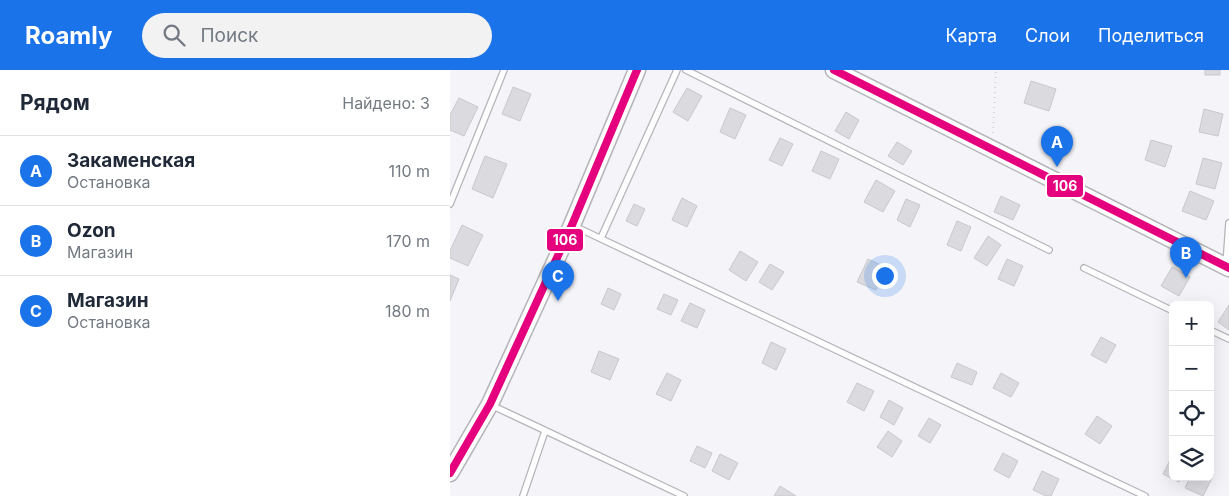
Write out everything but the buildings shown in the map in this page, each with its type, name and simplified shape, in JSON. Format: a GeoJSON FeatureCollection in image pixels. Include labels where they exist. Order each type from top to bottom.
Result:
{"type":"FeatureCollection","features":[{"type":"Feature","properties":{"kind":"main road"},"geometry":{"type":"LineString","coordinates":[[450,472],[490,404],[572,225],[638,70]]}},
{"type":"Feature","properties":{"kind":"main road"},"geometry":{"type":"LineString","coordinates":[[834,70],[1227,267]]}},
{"type":"Feature","properties":{"kind":"lane"},"geometry":{"type":"LineString","coordinates":[[450,204],[504,70]]}},
{"type":"Feature","properties":{"kind":"lane"},"geometry":{"type":"LineString","coordinates":[[601,238],[677,70]]}},
{"type":"Feature","properties":{"kind":"lane"},"geometry":{"type":"LineString","coordinates":[[686,70],[1049,250]]}},
{"type":"Feature","properties":{"kind":"lane"},"geometry":{"type":"LineString","coordinates":[[1227,267],[1229,223]]}},
{"type":"Feature","properties":{"kind":"lane"},"geometry":{"type":"LineString","coordinates":[[572,225],[1145,496]]}},
{"type":"Feature","properties":{"kind":"lane"},"geometry":{"type":"LineString","coordinates":[[1084,268],[1169,310]]}},
{"type":"Feature","properties":{"kind":"lane"},"geometry":{"type":"LineString","coordinates":[[1214,332],[1229,339]]}},
{"type":"Feature","properties":{"kind":"lane"},"geometry":{"type":"LineString","coordinates":[[490,404],[684,496]]}},
{"type":"Feature","properties":{"kind":"lane"},"geometry":{"type":"LineString","coordinates":[[523,496],[545,431]]}},
{"type":"Feature","properties":{"kind":"path"},"geometry":{"type":"LineString","coordinates":[[992,149],[996,70]]}},
{"type":"Feature","properties":{"kind":"transit line","name":"106"},"geometry":{"type":"LineString","coordinates":[[450,473],[490,404],[572,225],[637,70]]}},
{"type":"Feature","properties":{"kind":"transit line","name":"106"},"geometry":{"type":"LineString","coordinates":[[834,70],[1229,268]]}},
{"type":"Feature","properties":{"kind":"place","name":"Закаменская"},"geometry":{"type":"Point","coordinates":[1057,167]}},
{"type":"Feature","properties":{"kind":"place","name":"Ozon"},"geometry":{"type":"Point","coordinates":[1186,278]}},
{"type":"Feature","properties":{"kind":"place","name":"Магазин"},"geometry":{"type":"Point","coordinates":[558,301]}}]}
